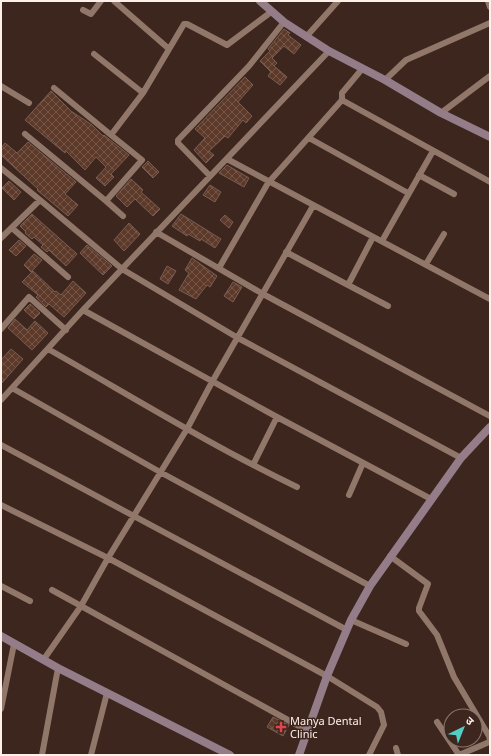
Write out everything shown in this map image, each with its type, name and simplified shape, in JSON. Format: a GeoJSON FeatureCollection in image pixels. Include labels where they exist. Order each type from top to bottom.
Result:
{"type":"FeatureCollection","features":[{"type":"Feature","properties":{"kind":"street"},"geometry":{"type":"LineString","coordinates":[[83,10],[91,14],[101,1]]}},
{"type":"Feature","properties":{"kind":"street"},"geometry":{"type":"LineString","coordinates":[[114,1],[169,49]]}},
{"type":"Feature","properties":{"kind":"street"},"geometry":{"type":"LineString","coordinates":[[260,1],[284,22],[329,51],[385,80],[441,113],[489,135]]}},
{"type":"Feature","properties":{"kind":"street"},"geometry":{"type":"LineString","coordinates":[[306,37],[338,1]]}},
{"type":"Feature","properties":{"kind":"street"},"geometry":{"type":"LineString","coordinates":[[488,1],[490,7]]}},
{"type":"Feature","properties":{"kind":"street"},"geometry":{"type":"LineString","coordinates":[[111,135],[144,93],[169,49],[186,24],[227,44],[271,12]]}},
{"type":"Feature","properties":{"kind":"street"},"geometry":{"type":"LineString","coordinates":[[210,176],[178,142],[178,140],[249,66],[284,22]]}},
{"type":"Feature","properties":{"kind":"street"},"geometry":{"type":"LineString","coordinates":[[385,80],[406,60],[490,23]]}},
{"type":"Feature","properties":{"kind":"street"},"geometry":{"type":"LineString","coordinates":[[1,400],[156,232],[329,51]]}},
{"type":"Feature","properties":{"kind":"street"},"geometry":{"type":"LineString","coordinates":[[94,54],[144,93]]}},
{"type":"Feature","properties":{"kind":"street"},"geometry":{"type":"LineString","coordinates":[[219,268],[268,183],[342,100],[342,93],[362,69]]}},
{"type":"Feature","properties":{"kind":"street"},"geometry":{"type":"LineString","coordinates":[[441,113],[490,76]]}},
{"type":"Feature","properties":{"kind":"street"},"geometry":{"type":"LineString","coordinates":[[1,86],[30,103]]}},
{"type":"Feature","properties":{"kind":"street"},"geometry":{"type":"LineString","coordinates":[[54,88],[142,160],[106,201]]}},
{"type":"Feature","properties":{"kind":"street"},"geometry":{"type":"LineString","coordinates":[[342,100],[490,182]]}},
{"type":"Feature","properties":{"kind":"street"},"geometry":{"type":"LineString","coordinates":[[26,134],[122,216]]}},
{"type":"Feature","properties":{"kind":"street"},"geometry":{"type":"LineString","coordinates":[[309,138],[408,193]]}},
{"type":"Feature","properties":{"kind":"street"},"geometry":{"type":"LineString","coordinates":[[382,241],[433,151]]}},
{"type":"Feature","properties":{"kind":"street"},"geometry":{"type":"LineString","coordinates":[[226,159],[268,183],[382,241],[490,299]]}},
{"type":"Feature","properties":{"kind":"street"},"geometry":{"type":"LineString","coordinates":[[1,168],[122,269],[238,338],[461,458]]}},
{"type":"Feature","properties":{"kind":"street"},"geometry":{"type":"LineString","coordinates":[[419,175],[454,194]]}},
{"type":"Feature","properties":{"kind":"street"},"geometry":{"type":"LineString","coordinates":[[1,238],[40,200]]}},
{"type":"Feature","properties":{"kind":"street"},"geometry":{"type":"LineString","coordinates":[[44,659],[81,606],[133,516],[187,429],[212,382],[264,294],[286,252],[313,206]]}},
{"type":"Feature","properties":{"kind":"street"},"geometry":{"type":"LineString","coordinates":[[12,228],[68,277]]}},
{"type":"Feature","properties":{"kind":"street"},"geometry":{"type":"LineString","coordinates":[[156,232],[264,294],[490,416]]}},
{"type":"Feature","properties":{"kind":"street"},"geometry":{"type":"LineString","coordinates":[[426,264],[444,234]]}},
{"type":"Feature","properties":{"kind":"street"},"geometry":{"type":"LineString","coordinates":[[348,285],[373,237]]}},
{"type":"Feature","properties":{"kind":"street"},"geometry":{"type":"LineString","coordinates":[[286,252],[388,306]]}},
{"type":"Feature","properties":{"kind":"street"},"geometry":{"type":"LineString","coordinates":[[1,328],[29,297],[66,330]]}},
{"type":"Feature","properties":{"kind":"street"},"geometry":{"type":"LineString","coordinates":[[83,310],[212,382],[431,499]]}},
{"type":"Feature","properties":{"kind":"street"},"geometry":{"type":"LineString","coordinates":[[48,349],[187,429],[297,487]]}},
{"type":"Feature","properties":{"kind":"street"},"geometry":{"type":"LineString","coordinates":[[12,388],[160,472],[370,586]]}},
{"type":"Feature","properties":{"kind":"street"},"geometry":{"type":"LineString","coordinates":[[253,465],[277,417]]}},
{"type":"Feature","properties":{"kind":"street"},"geometry":{"type":"LineString","coordinates":[[299,755],[326,676],[351,620],[370,586],[461,458],[490,427]]}},
{"type":"Feature","properties":{"kind":"street"},"geometry":{"type":"LineString","coordinates":[[1,445],[347,630]]}},
{"type":"Feature","properties":{"kind":"street"},"geometry":{"type":"LineString","coordinates":[[349,495],[363,463]]}},
{"type":"Feature","properties":{"kind":"street"},"geometry":{"type":"LineString","coordinates":[[1,505],[108,558],[326,676],[368,701],[381,712],[384,725],[369,755]]}},
{"type":"Feature","properties":{"kind":"street"},"geometry":{"type":"LineString","coordinates":[[390,556],[428,584],[419,611],[437,635],[454,677],[490,740],[487,743],[459,755],[437,722]]}},
{"type":"Feature","properties":{"kind":"street"},"geometry":{"type":"LineString","coordinates":[[1,586],[30,601]]}},
{"type":"Feature","properties":{"kind":"street"},"geometry":{"type":"LineString","coordinates":[[52,590],[308,731]]}},
{"type":"Feature","properties":{"kind":"street"},"geometry":{"type":"LineString","coordinates":[[351,620],[406,644]]}},
{"type":"Feature","properties":{"kind":"street"},"geometry":{"type":"LineString","coordinates":[[1,636],[58,668],[230,755]]}},
{"type":"Feature","properties":{"kind":"street"},"geometry":{"type":"LineString","coordinates":[[1,709],[14,644]]}},
{"type":"Feature","properties":{"kind":"street"},"geometry":{"type":"LineString","coordinates":[[42,755],[58,668]]}},
{"type":"Feature","properties":{"kind":"street"},"geometry":{"type":"LineString","coordinates":[[91,755],[107,693]]}},
{"type":"Feature","properties":{"kind":"street"},"geometry":{"type":"LineString","coordinates":[[396,748],[398,755]]}},
{"type":"Feature","properties":{"kind":"building"},"geometry":{"type":"Polygon","coordinates":[[[284,29],[290,33],[288,35],[301,45],[294,54],[284,46],[272,58],[277,63],[274,66],[287,77],[280,85],[268,76],[271,72],[260,61],[270,51],[268,49],[284,29]]]}},
{"type":"Feature","properties":{"kind":"building"},"geometry":{"type":"Polygon","coordinates":[[[245,77],[253,85],[238,102],[252,116],[246,123],[243,120],[228,138],[225,136],[209,151],[214,155],[206,163],[194,150],[205,138],[195,129],[245,77]]]}},
{"type":"Feature","properties":{"kind":"building"},"geometry":{"type":"Polygon","coordinates":[[[51,91],[71,111],[92,125],[103,136],[104,135],[129,155],[111,174],[114,177],[105,186],[96,178],[106,167],[96,157],[85,170],[66,151],[65,153],[25,120],[51,91]]]}},
{"type":"Feature","properties":{"kind":"building"},"geometry":{"type":"Polygon","coordinates":[[[28,142],[76,182],[65,194],[78,205],[68,216],[37,190],[38,189],[1,155],[1,148],[5,143],[17,153],[28,142]]]}},
{"type":"Feature","properties":{"kind":"building"},"geometry":{"type":"Polygon","coordinates":[[[148,161],[159,172],[153,178],[142,167],[148,161]]]}},
{"type":"Feature","properties":{"kind":"building"},"geometry":{"type":"Polygon","coordinates":[[[227,165],[249,178],[244,187],[219,173],[227,165]]]}},
{"type":"Feature","properties":{"kind":"building"},"geometry":{"type":"Polygon","coordinates":[[[131,179],[143,190],[141,192],[160,209],[153,216],[135,199],[127,207],[116,196],[131,179]]]}},
{"type":"Feature","properties":{"kind":"building"},"geometry":{"type":"Polygon","coordinates":[[[9,181],[21,192],[14,200],[2,188],[9,181]]]}},
{"type":"Feature","properties":{"kind":"building"},"geometry":{"type":"Polygon","coordinates":[[[210,185],[221,192],[215,202],[203,195],[210,185]]]}},
{"type":"Feature","properties":{"kind":"building"},"geometry":{"type":"Polygon","coordinates":[[[32,214],[77,254],[66,266],[49,250],[47,252],[41,247],[43,245],[34,237],[32,239],[20,226],[32,214]]]}},
{"type":"Feature","properties":{"kind":"building"},"geometry":{"type":"Polygon","coordinates":[[[181,214],[221,239],[215,248],[201,239],[200,241],[188,234],[187,236],[172,226],[181,214]]]}},
{"type":"Feature","properties":{"kind":"building"},"geometry":{"type":"Polygon","coordinates":[[[225,215],[233,222],[229,228],[220,220],[225,215]]]}},
{"type":"Feature","properties":{"kind":"building"},"geometry":{"type":"Polygon","coordinates":[[[129,223],[140,234],[124,251],[114,240],[129,223]]]}},
{"type":"Feature","properties":{"kind":"building"},"geometry":{"type":"Polygon","coordinates":[[[19,240],[26,246],[16,256],[9,250],[19,240]]]}},
{"type":"Feature","properties":{"kind":"building"},"geometry":{"type":"Polygon","coordinates":[[[87,245],[112,266],[103,275],[80,253],[87,245]]]}},
{"type":"Feature","properties":{"kind":"building"},"geometry":{"type":"Polygon","coordinates":[[[34,254],[42,260],[31,272],[24,265],[34,254]]]}},
{"type":"Feature","properties":{"kind":"building"},"geometry":{"type":"Polygon","coordinates":[[[192,258],[217,276],[210,287],[207,285],[196,299],[179,290],[189,273],[185,270],[192,258]]]}},
{"type":"Feature","properties":{"kind":"building"},"geometry":{"type":"Polygon","coordinates":[[[167,266],[176,271],[168,284],[160,279],[167,266]]]}},
{"type":"Feature","properties":{"kind":"building"},"geometry":{"type":"Polygon","coordinates":[[[33,271],[55,292],[56,291],[61,295],[73,281],[86,293],[64,317],[49,304],[46,307],[36,297],[38,295],[22,282],[33,271]]]}},
{"type":"Feature","properties":{"kind":"building"},"geometry":{"type":"Polygon","coordinates":[[[233,282],[242,287],[233,302],[224,296],[233,282]]]}},
{"type":"Feature","properties":{"kind":"building"},"geometry":{"type":"Polygon","coordinates":[[[30,304],[40,313],[34,319],[24,310],[30,304]]]}},
{"type":"Feature","properties":{"kind":"building"},"geometry":{"type":"Polygon","coordinates":[[[15,319],[27,330],[35,321],[48,333],[32,350],[8,328],[15,319]]]}},
{"type":"Feature","properties":{"kind":"building"},"geometry":{"type":"Polygon","coordinates":[[[11,349],[23,359],[1,384],[1,360],[11,349]]]}},
{"type":"Feature","properties":{"kind":"building"},"geometry":{"type":"Polygon","coordinates":[[[273,717],[289,725],[283,736],[267,727],[273,717]]]}},
{"type":"Feature","properties":{"kind":"place","name":"Manya Dental Clinic"},"geometry":{"type":"Point","coordinates":[281,727]}}]}
